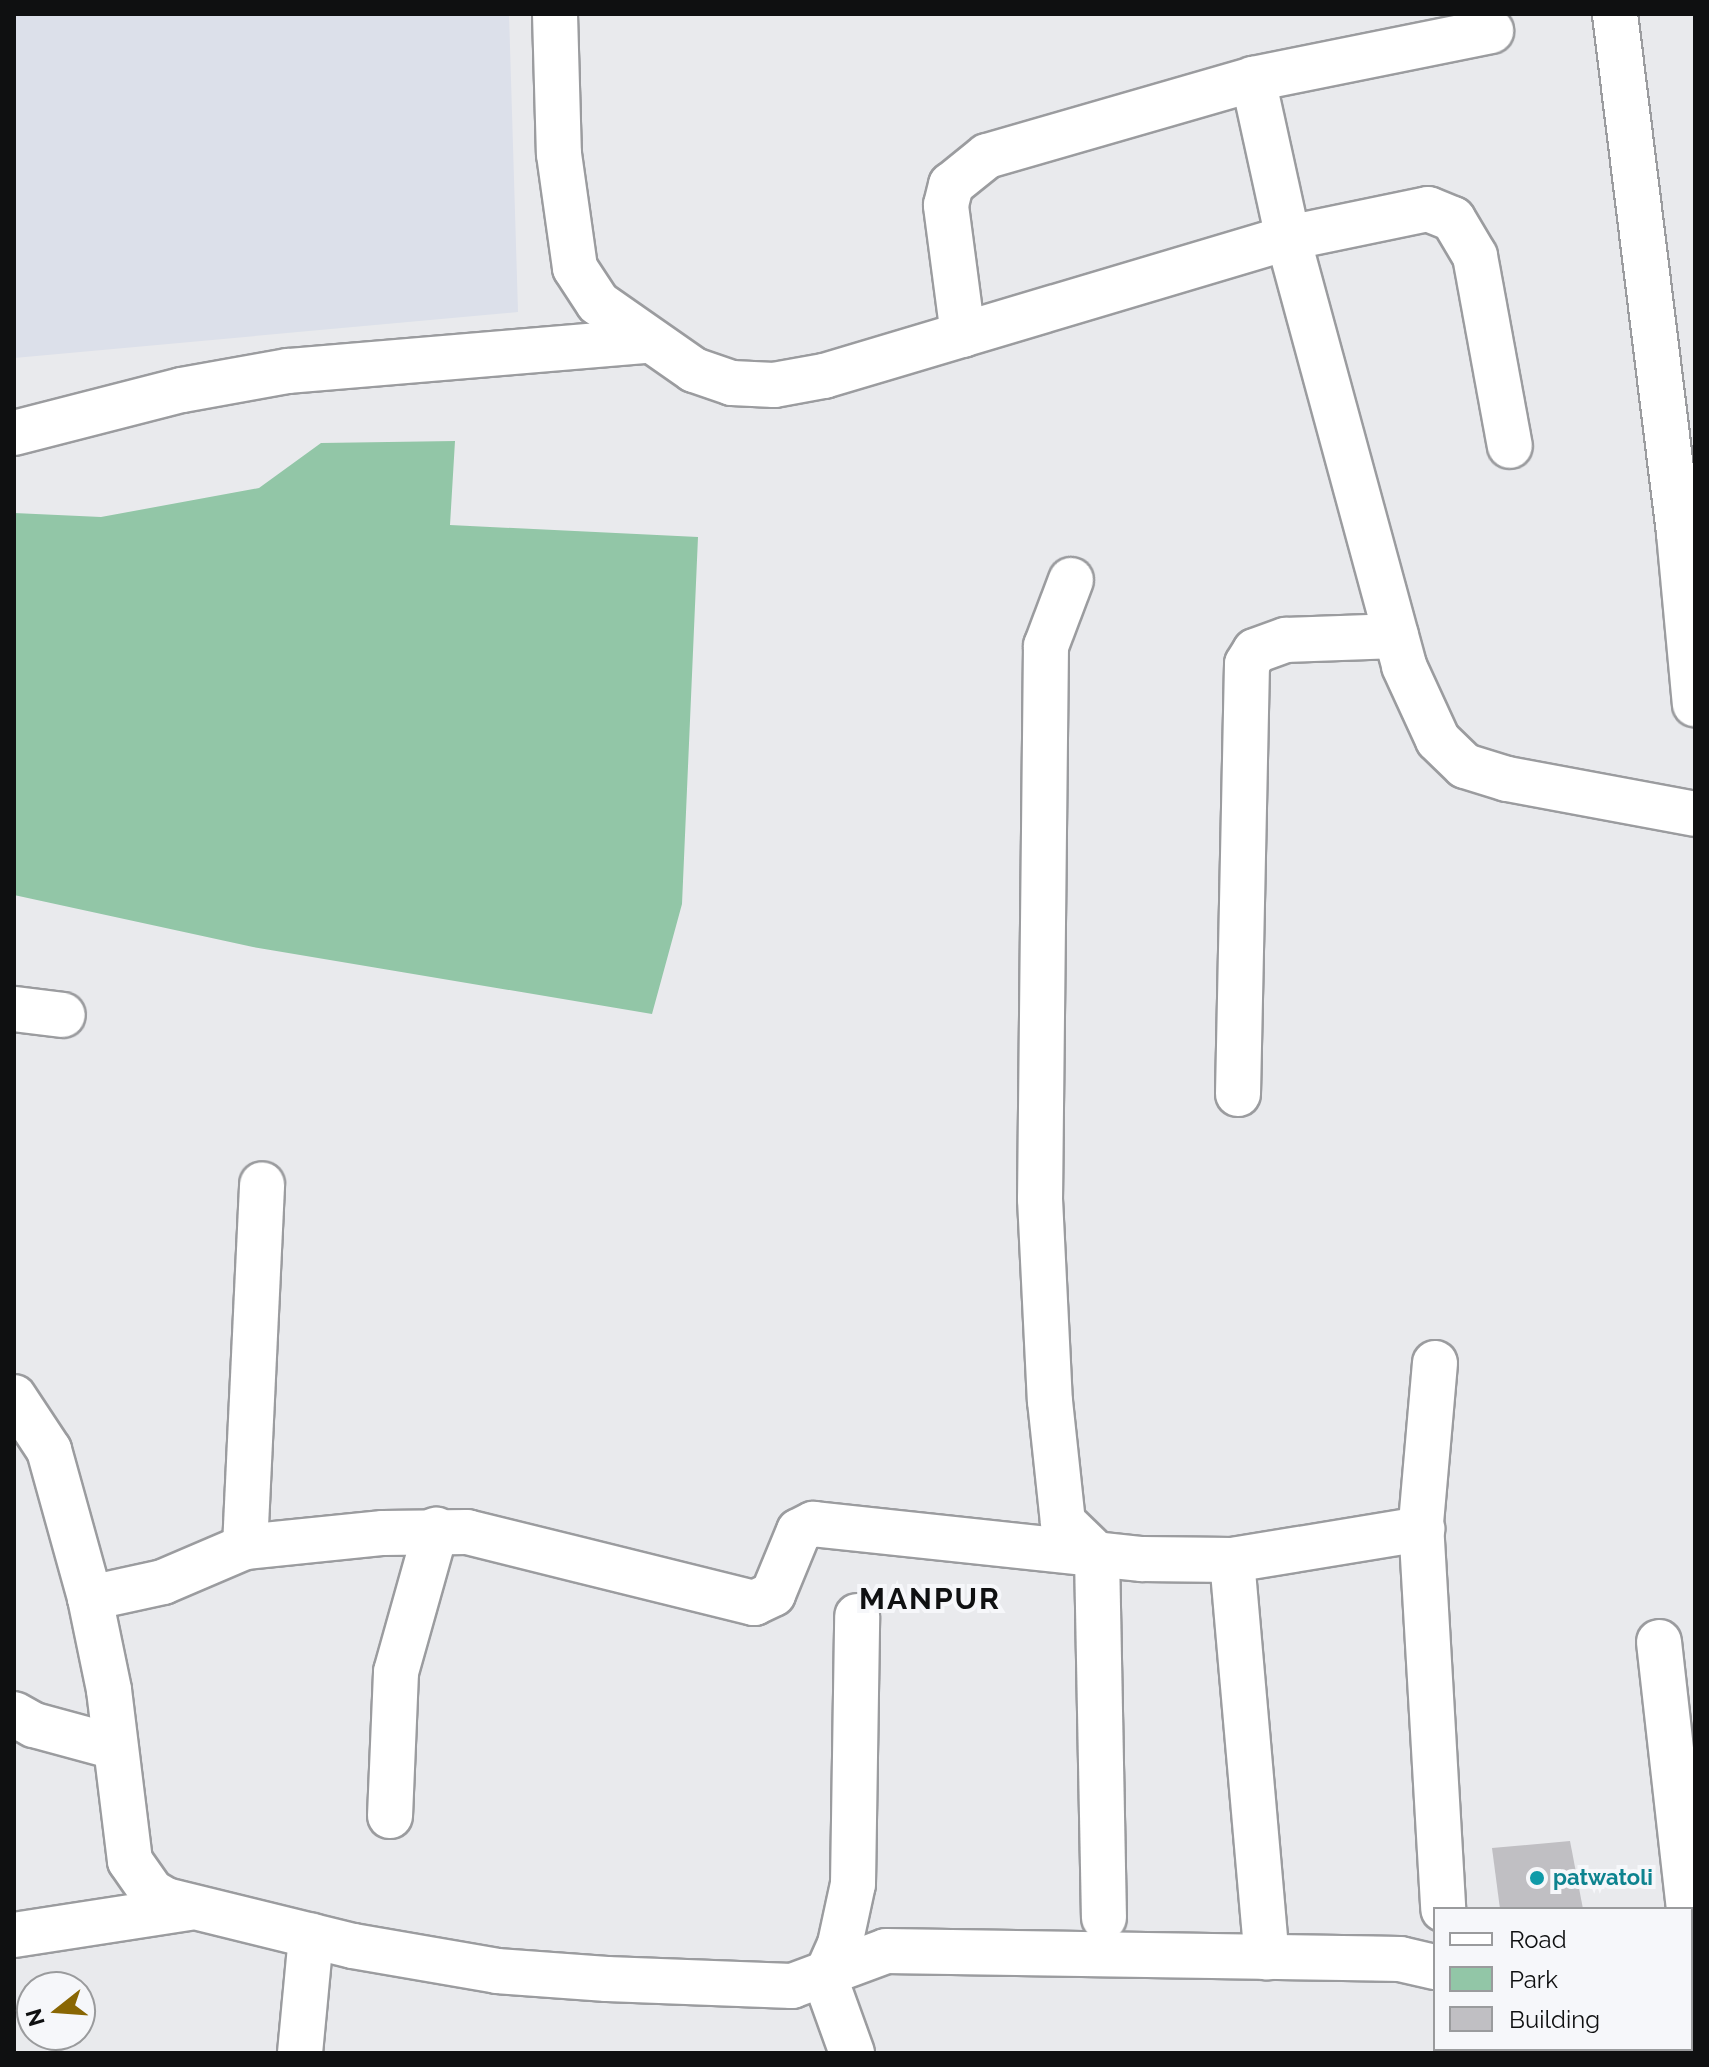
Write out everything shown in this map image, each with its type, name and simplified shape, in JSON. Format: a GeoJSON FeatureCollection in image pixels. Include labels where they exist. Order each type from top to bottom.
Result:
{"type":"FeatureCollection","features":[{"type":"Feature","properties":{"kind":"street"},"geometry":{"type":"LineString","coordinates":[[555,14],[559,154],[575,268],[598,303],[694,370],[732,383],[774,385],[902,357],[963,335],[1288,238],[1428,209],[1453,219],[1475,256],[1510,446]]}},
{"type":"Feature","properties":{"kind":"street"},"geometry":{"type":"LineString","coordinates":[[1615,14],[1679,533],[1695,704]]}},
{"type":"Feature","properties":{"kind":"street"},"geometry":{"type":"LineString","coordinates":[[963,335],[946,205],[951,185],[965,170],[1020,145],[1253,79],[1491,31]]}},
{"type":"Feature","properties":{"kind":"street"},"geometry":{"type":"LineString","coordinates":[[1253,79],[1288,238],[1400,651],[1438,740],[1465,766],[1507,779],[1695,814]]}},
{"type":"Feature","properties":{"kind":"street"},"geometry":{"type":"LineString","coordinates":[[14,433],[167,393],[288,371],[649,341]]}},
{"type":"Feature","properties":{"kind":"street"},"geometry":{"type":"LineString","coordinates":[[1071,580],[1046,646],[1040,1199],[1050,1401],[1063,1522],[1097,1555],[1104,1918]]}},
{"type":"Feature","properties":{"kind":"street"},"geometry":{"type":"LineString","coordinates":[[1238,1094],[1247,664],[1255,651],[1286,640],[1400,651]]}},
{"type":"Feature","properties":{"kind":"street"},"geometry":{"type":"LineString","coordinates":[[14,1009],[63,1015]]}},
{"type":"Feature","properties":{"kind":"street"},"geometry":{"type":"LineString","coordinates":[[245,1547],[262,1184]]}},
{"type":"Feature","properties":{"kind":"street"},"geometry":{"type":"LineString","coordinates":[[1435,1363],[1422,1529],[1443,1907]]}},
{"type":"Feature","properties":{"kind":"street"},"geometry":{"type":"LineString","coordinates":[[14,1397],[49,1450],[90,1598],[130,1861],[152,1892],[189,1908],[311,1936],[497,1971],[760,1985],[792,1986],[825,1978],[886,1951],[1400,1959],[1433,1967]]}},
{"type":"Feature","properties":{"kind":"street"},"geometry":{"type":"LineString","coordinates":[[90,1598],[163,1582],[245,1547],[436,1530],[512,1541],[754,1603],[773,1594],[799,1531],[813,1524],[1097,1555],[1232,1560],[1422,1529]]}},
{"type":"Feature","properties":{"kind":"street"},"geometry":{"type":"LineString","coordinates":[[390,1816],[396,1672],[436,1530]]}},
{"type":"Feature","properties":{"kind":"street"},"geometry":{"type":"LineString","coordinates":[[1232,1560],[1267,1957]]}},
{"type":"Feature","properties":{"kind":"street"},"geometry":{"type":"LineString","coordinates":[[852,2053],[825,1978],[840,1944],[853,1884],[857,1616]]}},
{"type":"Feature","properties":{"kind":"street"},"geometry":{"type":"LineString","coordinates":[[1659,1642],[1689,1907]]}},
{"type":"Feature","properties":{"kind":"street"},"geometry":{"type":"LineString","coordinates":[[14,1714],[34,1725],[115,1747]]}},
{"type":"Feature","properties":{"kind":"street"},"geometry":{"type":"LineString","coordinates":[[14,1935],[189,1908]]}},
{"type":"Feature","properties":{"kind":"street"},"geometry":{"type":"LineString","coordinates":[[300,2053],[311,1936]]}},
{"type":"Feature","properties":{"kind":"shaded area"},"geometry":{"type":"Polygon","coordinates":[[[14,14],[509,14],[518,312],[14,358],[14,14]]]}},
{"type":"Feature","properties":{"kind":"green space"},"geometry":{"type":"Polygon","coordinates":[[[455,441],[450,525],[698,537],[682,904],[652,1014],[253,947],[14,895],[14,513],[101,517],[259,488],[321,443],[455,441]]]}},
{"type":"Feature","properties":{"kind":"building","name":"patwatoli"},"geometry":{"type":"Polygon","coordinates":[[[1570,1841],[1583,1907],[1500,1907],[1492,1848],[1570,1841]]]}},
{"type":"Feature","properties":{"kind":"place","name":"patwatoli"},"geometry":{"type":"Point","coordinates":[1537,1878]}},
{"type":"Feature","properties":{"kind":"district","name":"MANPUR"},"geometry":{"type":"Point","coordinates":[930,1599]}}]}
